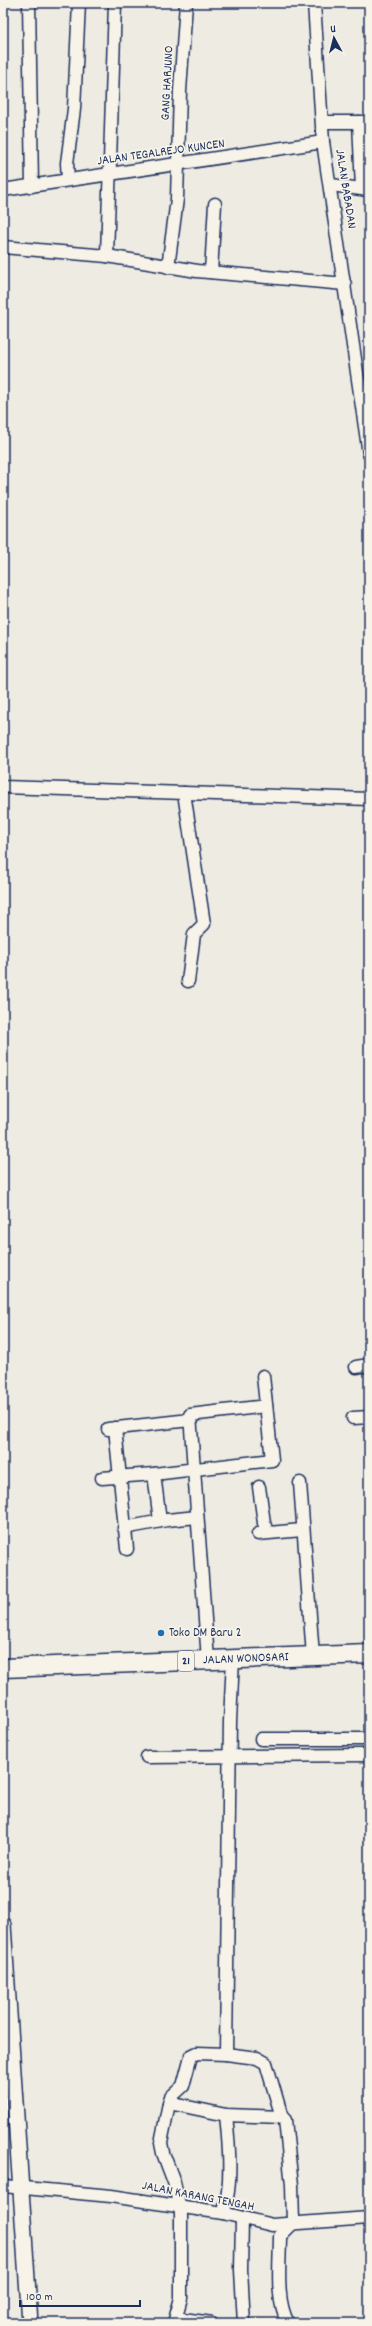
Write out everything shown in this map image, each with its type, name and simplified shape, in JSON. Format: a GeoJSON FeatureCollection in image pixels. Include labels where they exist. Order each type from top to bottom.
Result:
{"type":"FeatureCollection","features":[{"type":"Feature","properties":{"kind":"highway","name":"JALAN WONOSARI"},"geometry":{"type":"LineString","coordinates":[[3,1668],[369,1654]]}},
{"type":"Feature","properties":{"kind":"main road"},"geometry":{"type":"LineString","coordinates":[[3,1925],[7,2047],[21,2187],[30,2323]]}},
{"type":"Feature","properties":{"kind":"street"},"geometry":{"type":"LineString","coordinates":[[29,3],[32,186]]}},
{"type":"Feature","properties":{"kind":"street"},"geometry":{"type":"LineString","coordinates":[[68,180],[68,163],[74,109],[78,3]]}},
{"type":"Feature","properties":{"kind":"street"},"geometry":{"type":"LineString","coordinates":[[107,256],[115,3]]}},
{"type":"Feature","properties":{"kind":"street","name":"GANG HARJUNO"},"geometry":{"type":"LineString","coordinates":[[168,266],[178,199],[178,164],[186,3]]}},
{"type":"Feature","properties":{"kind":"street","name":"JALAN BABADAN"},"geometry":{"type":"LineString","coordinates":[[314,3],[323,122],[323,142],[331,185],[369,454]]}},
{"type":"Feature","properties":{"kind":"street"},"geometry":{"type":"LineString","coordinates":[[323,122],[364,122],[366,190],[331,185]]}},
{"type":"Feature","properties":{"kind":"street","name":"JALAN TEGALREJO KUNCEN"},"geometry":{"type":"LineString","coordinates":[[3,190],[323,142]]}},
{"type":"Feature","properties":{"kind":"street"},"geometry":{"type":"LineString","coordinates":[[211,272],[215,204]]}},
{"type":"Feature","properties":{"kind":"street"},"geometry":{"type":"LineString","coordinates":[[3,248],[107,256],[211,272],[345,284]]}},
{"type":"Feature","properties":{"kind":"street"},"geometry":{"type":"LineString","coordinates":[[3,787],[369,799]]}},
{"type":"Feature","properties":{"kind":"street"},"geometry":{"type":"LineString","coordinates":[[184,793],[204,924],[194,934],[188,981]]}},
{"type":"Feature","properties":{"kind":"street"},"geometry":{"type":"LineString","coordinates":[[356,1367],[369,1365]]}},
{"type":"Feature","properties":{"kind":"street"},"geometry":{"type":"LineString","coordinates":[[102,1478],[193,1470],[272,1460],[263,1376]]}},
{"type":"Feature","properties":{"kind":"street"},"geometry":{"type":"LineString","coordinates":[[208,1660],[190,1415],[266,1406]]}},
{"type":"Feature","properties":{"kind":"street"},"geometry":{"type":"LineString","coordinates":[[353,1418],[369,1417]]}},
{"type":"Feature","properties":{"kind":"street"},"geometry":{"type":"LineString","coordinates":[[127,1549],[124,1528],[121,1476],[111,1429],[190,1420]]}},
{"type":"Feature","properties":{"kind":"street"},"geometry":{"type":"LineString","coordinates":[[154,1474],[160,1521]]}},
{"type":"Feature","properties":{"kind":"street"},"geometry":{"type":"LineString","coordinates":[[300,1483],[302,1530],[313,1656]]}},
{"type":"Feature","properties":{"kind":"street"},"geometry":{"type":"LineString","coordinates":[[259,1487],[264,1523],[263,1533],[302,1530]]}},
{"type":"Feature","properties":{"kind":"street"},"geometry":{"type":"LineString","coordinates":[[124,1528],[160,1521],[197,1517]]}},
{"type":"Feature","properties":{"kind":"street"},"geometry":{"type":"LineString","coordinates":[[226,2054],[230,1809],[229,1756],[233,1659]]}},
{"type":"Feature","properties":{"kind":"street"},"geometry":{"type":"LineString","coordinates":[[290,1756],[292,1735]]}},
{"type":"Feature","properties":{"kind":"street"},"geometry":{"type":"LineString","coordinates":[[261,1739],[292,1735],[369,1739]]}},
{"type":"Feature","properties":{"kind":"street"},"geometry":{"type":"LineString","coordinates":[[147,1757],[363,1755]]}},
{"type":"Feature","properties":{"kind":"street"},"geometry":{"type":"LineString","coordinates":[[212,2323],[175,2321],[181,2298],[180,2206],[171,2172],[163,2153],[162,2143],[169,2103],[183,2086],[194,2054],[226,2054],[257,2058],[266,2063],[282,2117],[285,2120],[290,2166],[293,2223],[280,2236]]}},
{"type":"Feature","properties":{"kind":"street"},"geometry":{"type":"LineString","coordinates":[[169,2103],[226,2115],[282,2117]]}},
{"type":"Feature","properties":{"kind":"street"},"geometry":{"type":"LineString","coordinates":[[223,2214],[228,2200],[229,2184],[226,2115]]}},
{"type":"Feature","properties":{"kind":"street","name":"JALAN KARANG TENGAH"},"geometry":{"type":"LineString","coordinates":[[3,2186],[111,2196],[180,2206],[272,2225],[369,2218]]}},
{"type":"Feature","properties":{"kind":"street"},"geometry":{"type":"LineString","coordinates":[[242,2219],[241,2270],[244,2323]]}},
{"type":"Feature","properties":{"kind":"street"},"geometry":{"type":"LineString","coordinates":[[272,2225],[280,2236],[281,2291],[284,2315],[288,2323]]}},
{"type":"Feature","properties":{"kind":"place","name":"Toko DM Baru 2"},"geometry":{"type":"Point","coordinates":[161,1633]}}]}
